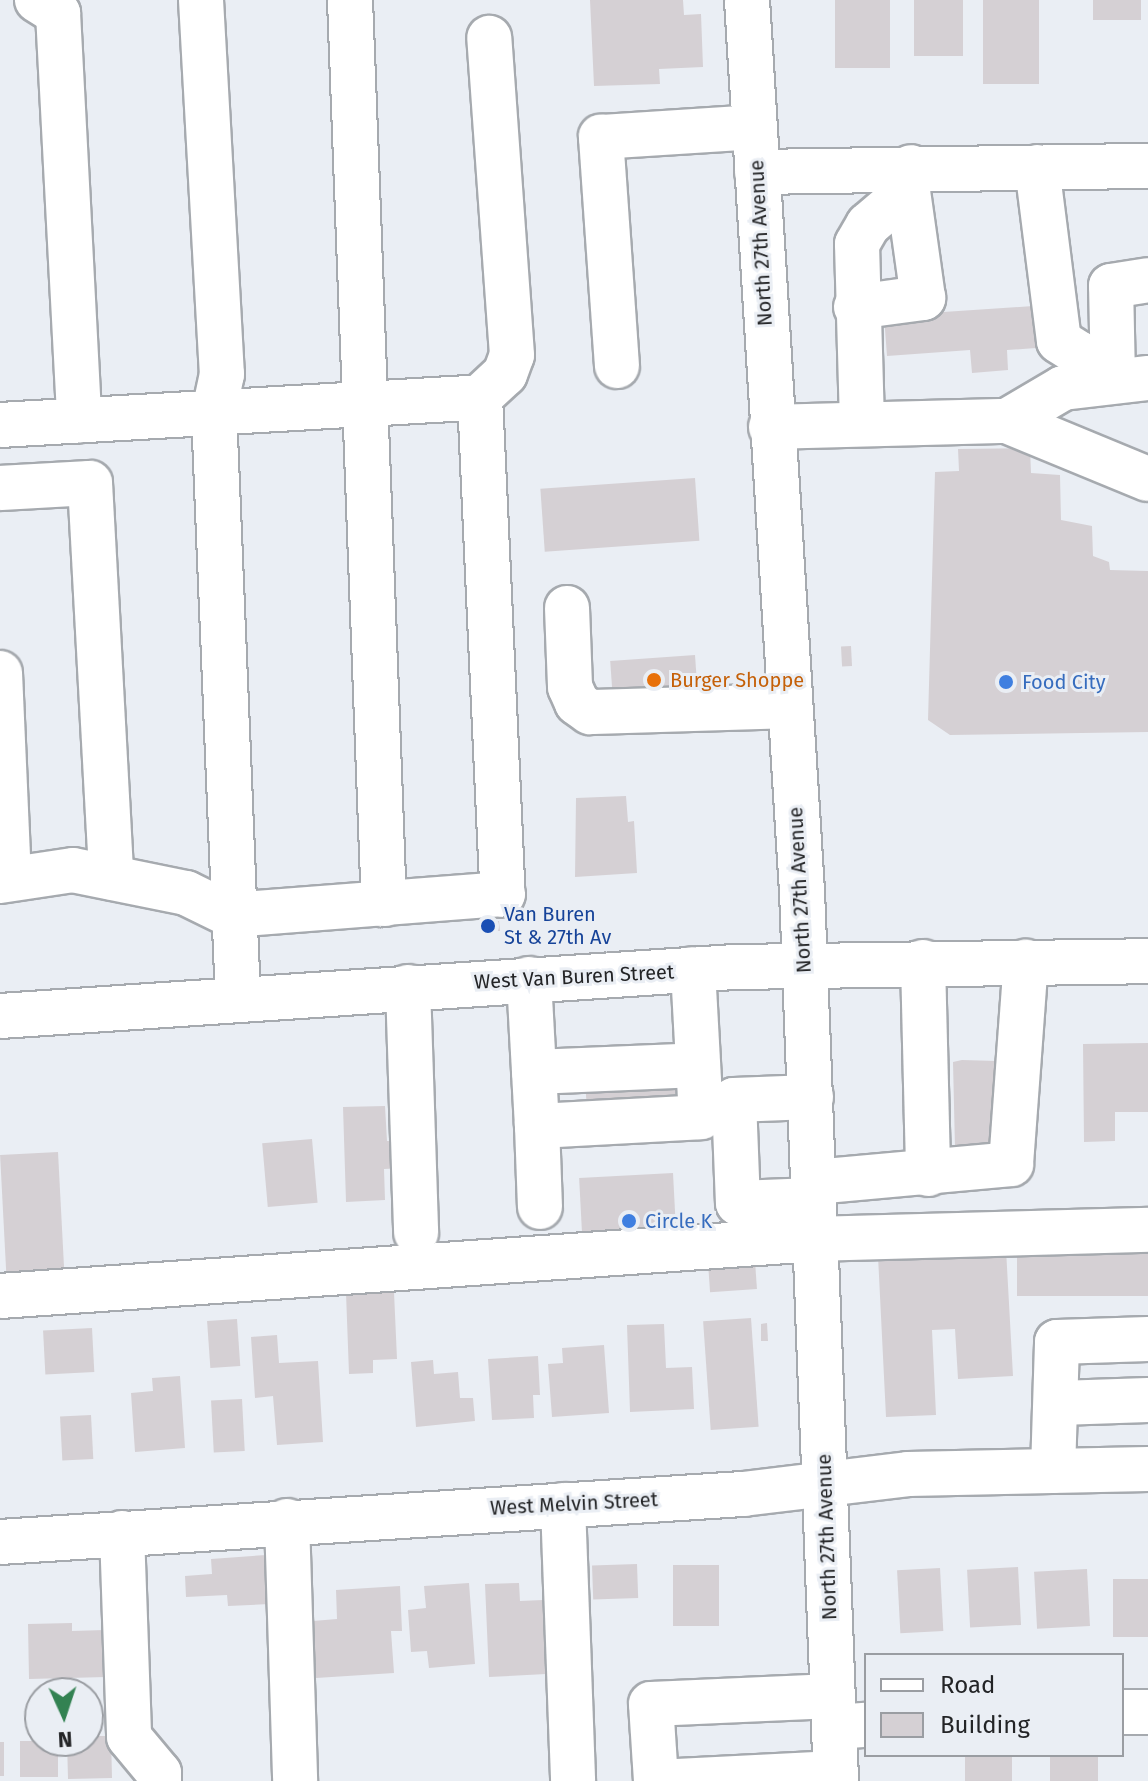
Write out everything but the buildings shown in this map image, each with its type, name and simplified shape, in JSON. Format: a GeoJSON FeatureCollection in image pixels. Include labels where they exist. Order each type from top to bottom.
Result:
{"type":"FeatureCollection","features":[{"type":"Feature","properties":{"kind":"main road"},"geometry":{"type":"LineString","coordinates":[[37,0],[58,13],[79,420]]}},
{"type":"Feature","properties":{"kind":"main road"},"geometry":{"type":"LineString","coordinates":[[201,0],[222,374],[214,412],[231,915],[238,999]]}},
{"type":"Feature","properties":{"kind":"main road"},"geometry":{"type":"LineString","coordinates":[[350,0],[384,904]]}},
{"type":"Feature","properties":{"kind":"main road","name":"North 27th Avenue"},"geometry":{"type":"LineString","coordinates":[[747,0],[805,965],[825,1483],[845,1716],[836,1777]]}},
{"type":"Feature","properties":{"kind":"main road"},"geometry":{"type":"LineString","coordinates":[[0,425],[480,397],[505,374],[512,355],[489,38]]}},
{"type":"Feature","properties":{"kind":"main road"},"geometry":{"type":"LineString","coordinates":[[617,366],[601,137],[754,127]]}},
{"type":"Feature","properties":{"kind":"main road"},"geometry":{"type":"LineString","coordinates":[[757,172],[909,179],[1037,167],[1148,166]]}},
{"type":"Feature","properties":{"kind":"main road"},"geometry":{"type":"LineString","coordinates":[[1037,167],[1059,341],[1119,379]]}},
{"type":"Feature","properties":{"kind":"main road"},"geometry":{"type":"LineString","coordinates":[[856,307],[923,298],[909,179]]}},
{"type":"Feature","properties":{"kind":"main road"},"geometry":{"type":"LineString","coordinates":[[862,423],[856,307],[857,244],[868,225],[909,179]]}},
{"type":"Feature","properties":{"kind":"main road"},"geometry":{"type":"LineString","coordinates":[[1119,379],[1111,286],[1148,280]]}},
{"type":"Feature","properties":{"kind":"main road"},"geometry":{"type":"LineString","coordinates":[[1007,421],[1063,388],[1119,379]]}},
{"type":"Feature","properties":{"kind":"main road"},"geometry":{"type":"LineString","coordinates":[[0,673],[5,879],[73,870],[186,893],[231,915],[503,894],[480,397]]}},
{"type":"Feature","properties":{"kind":"main road"},"geometry":{"type":"LineString","coordinates":[[771,427],[1007,421],[1148,479]]}},
{"type":"Feature","properties":{"kind":"main road"},"geometry":{"type":"LineString","coordinates":[[0,488],[90,483],[111,877]]}},
{"type":"Feature","properties":{"kind":"main road"},"geometry":{"type":"LineString","coordinates":[[567,608],[570,687],[577,703],[590,712],[788,706]]}},
{"type":"Feature","properties":{"kind":"main road","name":"West Van Buren Street"},"geometry":{"type":"LineString","coordinates":[[0,1016],[693,969],[923,962],[1148,961]]}},
{"type":"Feature","properties":{"kind":"main road"},"geometry":{"type":"LineString","coordinates":[[923,962],[928,1174]]}},
{"type":"Feature","properties":{"kind":"main road"},"geometry":{"type":"LineString","coordinates":[[0,1296],[815,1207],[928,1174],[996,1169],[1015,1158],[1026,962]]}},
{"type":"Feature","properties":{"kind":"main road"},"geometry":{"type":"LineString","coordinates":[[693,969],[711,1088],[738,1203],[1148,1230]]}},
{"type":"Feature","properties":{"kind":"main road"},"geometry":{"type":"LineString","coordinates":[[529,979],[540,1207]]}},
{"type":"Feature","properties":{"kind":"main road"},"geometry":{"type":"LineString","coordinates":[[408,987],[416,1233]]}},
{"type":"Feature","properties":{"kind":"main road"},"geometry":{"type":"LineString","coordinates":[[534,1072],[811,1097]]}},
{"type":"Feature","properties":{"kind":"main road"},"geometry":{"type":"LineString","coordinates":[[537,1126],[701,1117],[711,1088]]}},
{"type":"Feature","properties":{"kind":"main road"},"geometry":{"type":"LineString","coordinates":[[1053,1471],[1059,1403],[1057,1342],[1148,1339]]}},
{"type":"Feature","properties":{"kind":"main road"},"geometry":{"type":"LineString","coordinates":[[1059,1403],[1148,1400]]}},
{"type":"Feature","properties":{"kind":"main road","name":"West Melvin Street"},"geometry":{"type":"LineString","coordinates":[[0,1542],[287,1521],[743,1494],[908,1474],[1148,1469]]}},
{"type":"Feature","properties":{"kind":"main road"},"geometry":{"type":"LineString","coordinates":[[563,1505],[573,1781]]}},
{"type":"Feature","properties":{"kind":"main road"},"geometry":{"type":"LineString","coordinates":[[287,1521],[295,1781]]}},
{"type":"Feature","properties":{"kind":"main road"},"geometry":{"type":"LineString","coordinates":[[122,1533],[129,1737],[159,1781]]}},
{"type":"Feature","properties":{"kind":"main road"},"geometry":{"type":"LineString","coordinates":[[656,1781],[651,1704],[845,1716]]}},
{"type":"Feature","properties":{"kind":"main road"},"geometry":{"type":"LineString","coordinates":[[1124,1712],[1148,1712]]}},
{"type":"Feature","properties":{"kind":"main road"},"geometry":{"type":"LineString","coordinates":[[677,1781],[836,1777]]}},
{"type":"Feature","properties":{"kind":"place","name":"Burger Shoppe"},"geometry":{"type":"Point","coordinates":[654,680]}},
{"type":"Feature","properties":{"kind":"place","name":"Food City"},"geometry":{"type":"Point","coordinates":[1006,682]}},
{"type":"Feature","properties":{"kind":"place","name":"Van Buren St & 27th Av"},"geometry":{"type":"Point","coordinates":[488,926]}},
{"type":"Feature","properties":{"kind":"place","name":"Circle K"},"geometry":{"type":"Point","coordinates":[629,1221]}}]}
